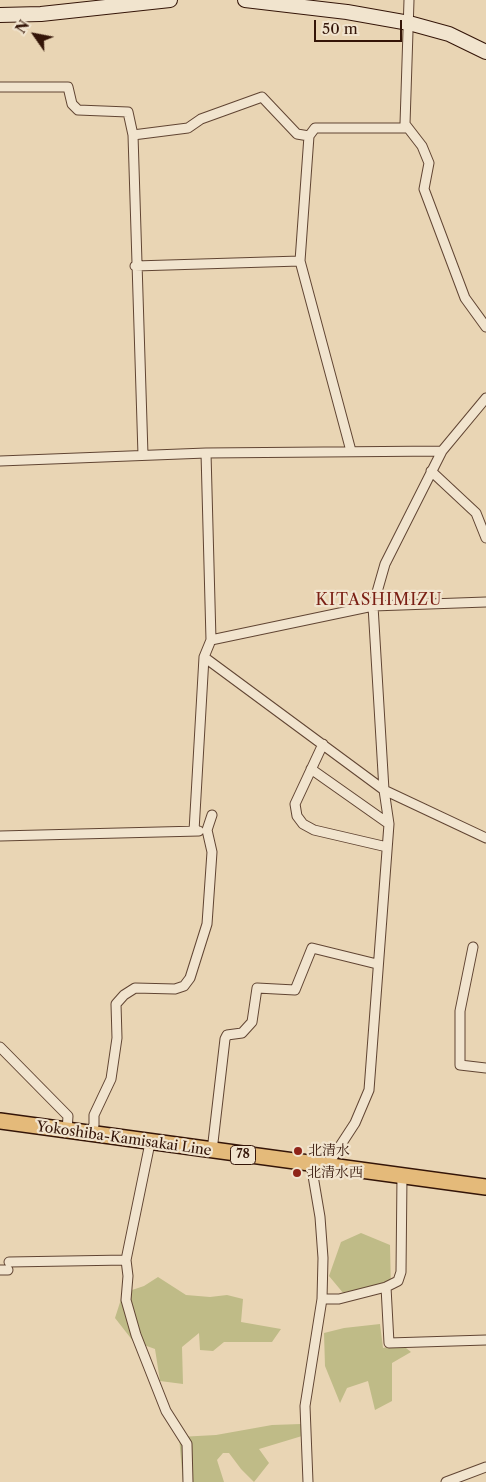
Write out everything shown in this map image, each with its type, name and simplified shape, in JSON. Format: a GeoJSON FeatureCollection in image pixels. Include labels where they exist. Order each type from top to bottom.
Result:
{"type":"FeatureCollection","features":[{"type":"Feature","properties":{"kind":"main road","name":"Yokoshiba-Kamisakai Line"},"geometry":{"type":"LineString","coordinates":[[0,1122],[486,1187]]}},
{"type":"Feature","properties":{"kind":"street"},"geometry":{"type":"LineString","coordinates":[[0,15],[42,14],[170,0]]}},
{"type":"Feature","properties":{"kind":"street"},"geometry":{"type":"LineString","coordinates":[[245,0],[347,12],[409,23],[449,34],[486,52]]}},
{"type":"Feature","properties":{"kind":"street"},"geometry":{"type":"LineString","coordinates":[[410,0],[405,124],[422,146],[428,163],[424,189],[465,298],[486,326]]}},
{"type":"Feature","properties":{"kind":"street"},"geometry":{"type":"LineString","coordinates":[[0,87],[68,87],[72,104],[78,110],[128,112],[133,135],[135,266],[143,456]]}},
{"type":"Feature","properties":{"kind":"street"},"geometry":{"type":"LineString","coordinates":[[133,135],[188,128],[201,119],[262,97],[297,134],[308,136]]}},
{"type":"Feature","properties":{"kind":"street"},"geometry":{"type":"LineString","coordinates":[[351,451],[300,261],[308,136],[315,128],[408,128]]}},
{"type":"Feature","properties":{"kind":"street"},"geometry":{"type":"LineString","coordinates":[[135,266],[300,261]]}},
{"type":"Feature","properties":{"kind":"street"},"geometry":{"type":"LineString","coordinates":[[327,1166],[355,1123],[369,1090],[389,824],[384,790],[374,606],[385,564],[431,471],[442,451],[486,398]]}},
{"type":"Feature","properties":{"kind":"street"},"geometry":{"type":"LineString","coordinates":[[0,461],[206,453],[442,451]]}},
{"type":"Feature","properties":{"kind":"street"},"geometry":{"type":"LineString","coordinates":[[194,831],[204,656],[211,640],[206,453]]}},
{"type":"Feature","properties":{"kind":"street"},"geometry":{"type":"LineString","coordinates":[[431,471],[476,513],[486,538]]}},
{"type":"Feature","properties":{"kind":"street"},"geometry":{"type":"LineString","coordinates":[[211,640],[374,606],[486,602]]}},
{"type":"Feature","properties":{"kind":"street"},"geometry":{"type":"LineString","coordinates":[[204,656],[384,790],[486,838]]}},
{"type":"Feature","properties":{"kind":"street"},"geometry":{"type":"LineString","coordinates":[[323,744],[295,804],[297,816],[303,824],[314,830],[388,847]]}},
{"type":"Feature","properties":{"kind":"street"},"geometry":{"type":"LineString","coordinates":[[310,769],[389,824]]}},
{"type":"Feature","properties":{"kind":"street"},"geometry":{"type":"LineString","coordinates":[[88,1134],[94,1125],[94,1114],[111,1080],[117,1038],[116,1004],[124,995],[135,988],[175,989],[184,986],[190,978],[207,924],[212,852],[207,830],[212,815]]}},
{"type":"Feature","properties":{"kind":"street"},"geometry":{"type":"LineString","coordinates":[[0,836],[207,830]]}},
{"type":"Feature","properties":{"kind":"street"},"geometry":{"type":"LineString","coordinates":[[473,947],[460,1011],[460,1065],[486,1068]]}},
{"type":"Feature","properties":{"kind":"street"},"geometry":{"type":"LineString","coordinates":[[212,1151],[224,1040],[227,1035],[242,1033],[252,1022],[257,988],[296,990],[312,948],[377,964]]}},
{"type":"Feature","properties":{"kind":"street"},"geometry":{"type":"LineString","coordinates":[[0,1047],[68,1116],[67,1131]]}},
{"type":"Feature","properties":{"kind":"street"},"geometry":{"type":"LineString","coordinates":[[150,1143],[126,1260],[128,1276],[126,1300],[136,1335],[166,1411],[187,1444],[188,1482]]}},
{"type":"Feature","properties":{"kind":"street"},"geometry":{"type":"LineString","coordinates":[[308,1482],[305,1406],[322,1299],[324,1258],[321,1225],[311,1164]]}},
{"type":"Feature","properties":{"kind":"street"},"geometry":{"type":"LineString","coordinates":[[322,1299],[339,1299],[386,1287],[398,1281],[401,1272],[402,1176]]}},
{"type":"Feature","properties":{"kind":"street"},"geometry":{"type":"LineString","coordinates":[[6,1268],[126,1260]]}},
{"type":"Feature","properties":{"kind":"street"},"geometry":{"type":"LineString","coordinates":[[386,1287],[389,1343],[486,1340]]}},
{"type":"Feature","properties":{"kind":"street"},"geometry":{"type":"LineString","coordinates":[[446,1482],[486,1467]]}},
{"type":"Feature","properties":{"kind":"shaded area"},"geometry":{"type":"Polygon","coordinates":[[[361,1233],[390,1245],[391,1291],[344,1294],[329,1276],[341,1242],[361,1233]]]}},
{"type":"Feature","properties":{"kind":"shaded area"},"geometry":{"type":"Polygon","coordinates":[[[158,1277],[186,1295],[210,1297],[227,1295],[243,1299],[241,1322],[281,1329],[272,1342],[224,1342],[213,1351],[200,1350],[199,1333],[182,1347],[183,1384],[160,1381],[155,1349],[133,1341],[115,1318],[123,1293],[144,1286],[158,1277]]]}},
{"type":"Feature","properties":{"kind":"shaded area"},"geometry":{"type":"Polygon","coordinates":[[[380,1324],[383,1348],[401,1344],[411,1352],[392,1363],[392,1401],[375,1410],[368,1381],[347,1388],[340,1403],[325,1366],[324,1333],[344,1328],[380,1324]]]}},
{"type":"Feature","properties":{"kind":"shaded area"},"geometry":{"type":"Polygon","coordinates":[[[301,1424],[302,1436],[259,1449],[269,1463],[254,1482],[229,1453],[223,1453],[217,1460],[224,1482],[183,1482],[179,1437],[216,1435],[272,1425],[301,1424]]]}},
{"type":"Feature","properties":{"kind":"place","name":"北清水"},"geometry":{"type":"Point","coordinates":[298,1151]}},
{"type":"Feature","properties":{"kind":"place","name":"北清水西"},"geometry":{"type":"Point","coordinates":[297,1173]}},
{"type":"Feature","properties":{"kind":"district","name":"KITASHIMIZU"},"geometry":{"type":"Point","coordinates":[379,600]}}]}
